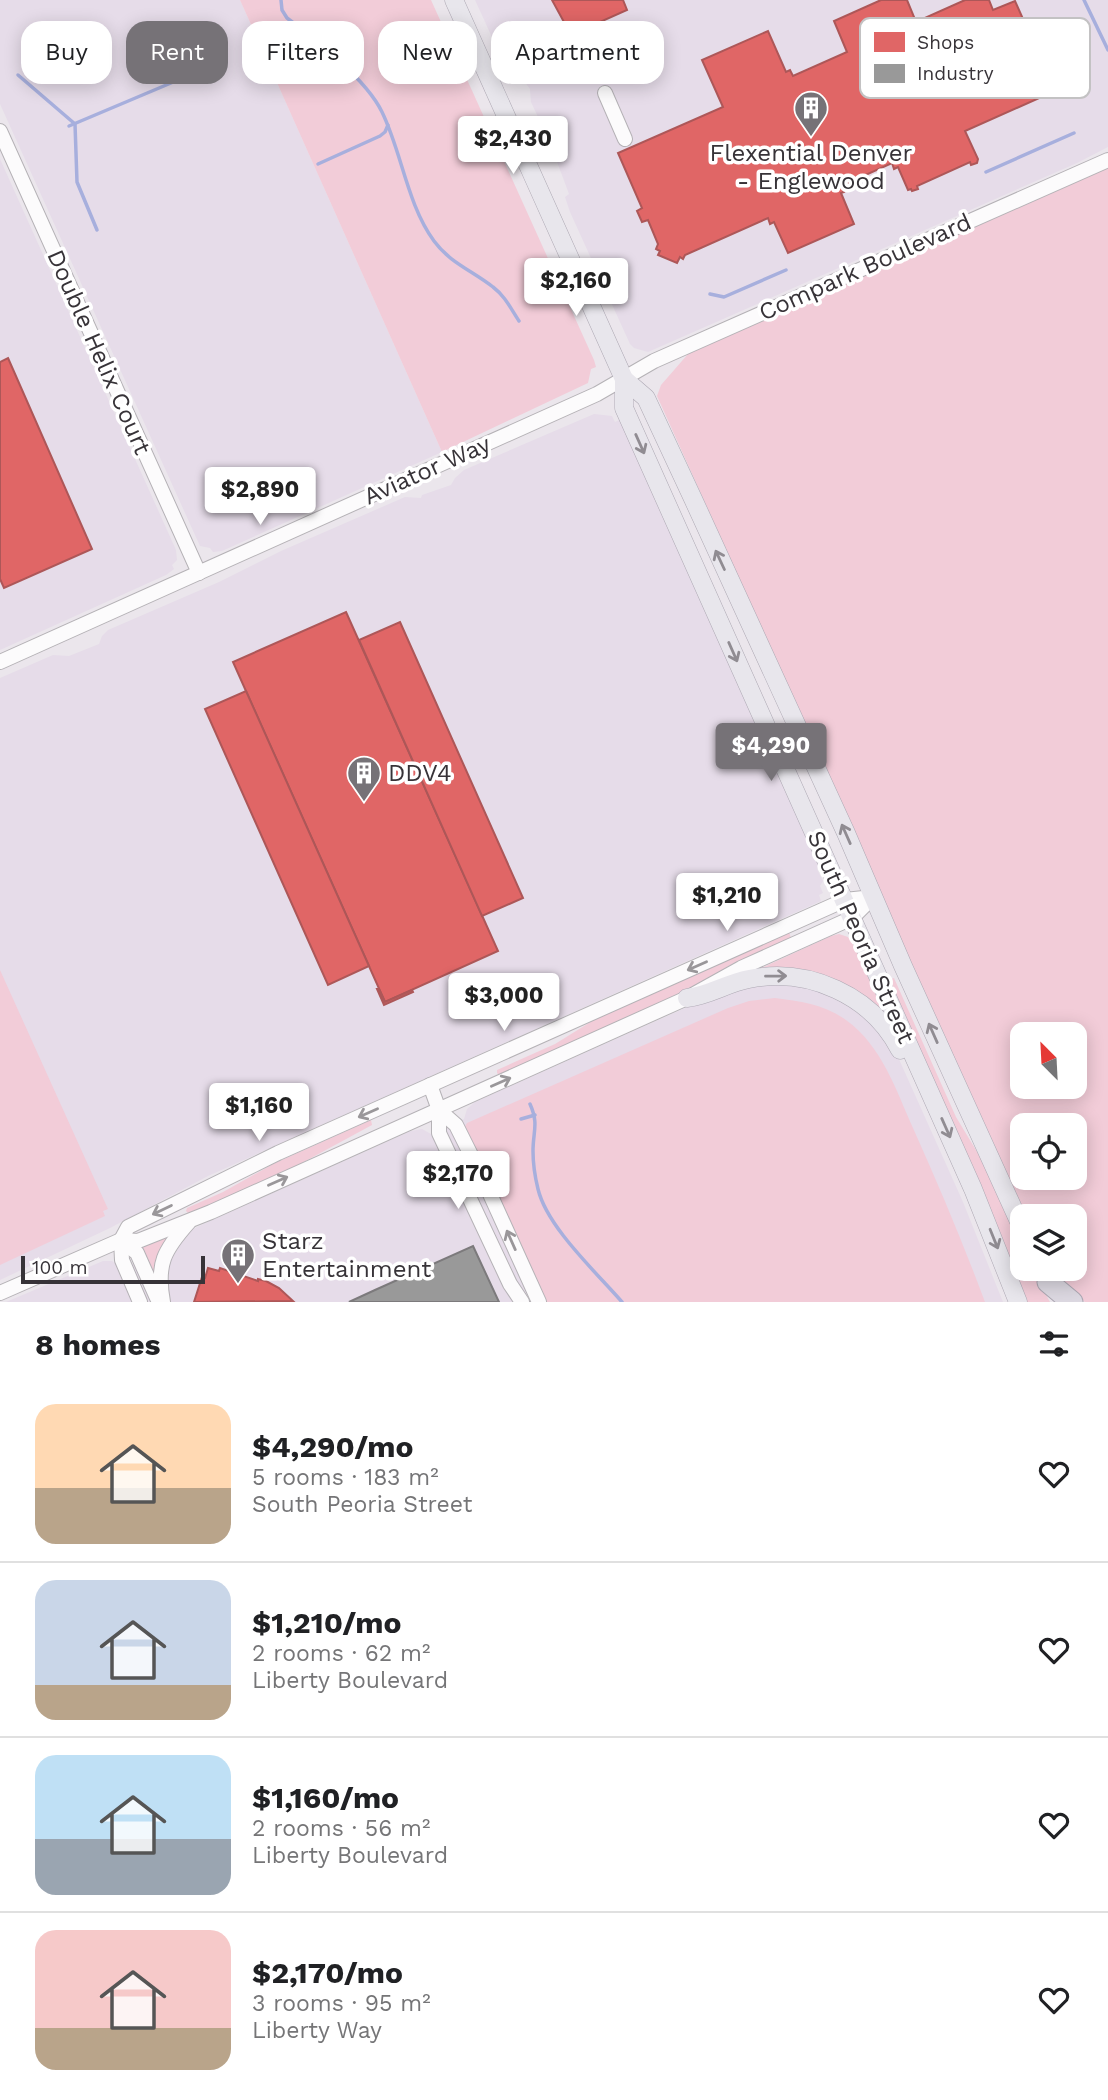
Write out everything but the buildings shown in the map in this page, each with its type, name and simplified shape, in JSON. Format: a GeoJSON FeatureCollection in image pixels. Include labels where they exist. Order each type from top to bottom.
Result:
{"type":"FeatureCollection","features":[{"type":"Feature","properties":{"kind":"highway"},"geometry":{"type":"LineString","coordinates":[[1051,1281],[1072,1302]]}},
{"type":"Feature","properties":{"kind":"main road","name":"South Peoria Street"},"geometry":{"type":"LineString","coordinates":[[454,0],[624,379],[624,408],[930,1091],[1018,1302]]}},
{"type":"Feature","properties":{"kind":"main road","name":"South Peoria Street"},"geometry":{"type":"LineString","coordinates":[[624,379],[646,398],[826,789],[1011,1204]]}},
{"type":"Feature","properties":{"kind":"main road"},"geometry":{"type":"LineString","coordinates":[[687,998],[699,997],[737,982],[765,976],[797,977],[821,983],[850,996],[871,1013],[896,1041],[912,1075],[930,1091]]}},
{"type":"Feature","properties":{"kind":"main road"},"geometry":{"type":"LineString","coordinates":[[1048,1281],[1058,1302]]}},
{"type":"Feature","properties":{"kind":"street"},"geometry":{"type":"LineString","coordinates":[[605,93],[625,139]]}},
{"type":"Feature","properties":{"kind":"street","name":"Double Helix Court"},"geometry":{"type":"LineString","coordinates":[[0,131],[199,573]]}},
{"type":"Feature","properties":{"kind":"street","name":"Compark Boulevard"},"geometry":{"type":"LineString","coordinates":[[624,379],[654,360],[1108,160]]}},
{"type":"Feature","properties":{"kind":"street","name":"Aviator Way"},"geometry":{"type":"LineString","coordinates":[[0,662],[597,394],[624,379]]}},
{"type":"Feature","properties":{"kind":"street"},"geometry":{"type":"LineString","coordinates":[[140,1302],[121,1260],[121,1240],[128,1227],[269,1157],[845,900],[873,897]]}},
{"type":"Feature","properties":{"kind":"street"},"geometry":{"type":"LineString","coordinates":[[0,1293],[121,1240],[138,1241],[191,1219],[687,998],[741,968],[852,918],[873,897]]}},
{"type":"Feature","properties":{"kind":"street"},"geometry":{"type":"LineString","coordinates":[[430,1085],[439,1110],[439,1133],[510,1284],[522,1302]]}},
{"type":"Feature","properties":{"kind":"street"},"geometry":{"type":"LineString","coordinates":[[439,1110],[456,1125],[539,1302]]}},
{"type":"Feature","properties":{"kind":"street"},"geometry":{"type":"LineString","coordinates":[[162,1302],[160,1276],[164,1255],[191,1219]]}},
{"type":"Feature","properties":{"kind":"street"},"geometry":{"type":"LineString","coordinates":[[121,1240],[137,1253],[162,1302]]}},
{"type":"Feature","properties":{"kind":"shaded area"},"geometry":{"type":"Polygon","coordinates":[[[0,0],[240,0],[249,21],[242,21],[242,84],[278,84],[442,452],[222,551],[213,552],[210,548],[200,546],[0,104],[0,0]]]}},
{"type":"Feature","properties":{"kind":"shaded area"},"geometry":{"type":"Polygon","coordinates":[[[240,0],[431,0],[441,21],[378,21],[378,84],[469,84],[594,360],[596,367],[591,369],[588,383],[442,452],[278,84],[364,84],[364,21],[249,21],[240,0]]]}},
{"type":"Feature","properties":{"kind":"shaded area"},"geometry":{"type":"Polygon","coordinates":[[[475,0],[1108,0],[1108,147],[648,352],[630,344],[570,212],[565,197],[569,194],[531,102],[530,89],[526,84],[664,84],[664,21],[491,21],[491,35],[475,0]]]}},
{"type":"Feature","properties":{"kind":"shaded area"},"geometry":{"type":"Polygon","coordinates":[[[0,159],[176,550],[177,560],[172,565],[174,569],[166,575],[0,650],[0,159]]]}},
{"type":"Feature","properties":{"kind":"shaded area"},"geometry":{"type":"Polygon","coordinates":[[[1108,168],[1108,1302],[1085,1302],[1061,1281],[1087,1281],[1087,1204],[1021,1204],[1014,1190],[1087,1190],[1087,1113],[1010,1113],[1010,1181],[657,396],[661,385],[688,354],[1108,168]]]}},
{"type":"Feature","properties":{"kind":"shaded area"},"geometry":{"type":"Polygon","coordinates":[[[594,414],[612,416],[615,422],[621,419],[821,867],[817,869],[823,881],[820,886],[823,893],[819,895],[821,901],[208,1176],[110,1228],[0,1280],[0,678],[53,655],[69,656],[99,644],[108,630],[405,497],[421,498],[422,495],[451,485],[464,470],[594,414]]]}},
{"type":"Feature","properties":{"kind":"shaded area"},"geometry":{"type":"Polygon","coordinates":[[[789,932],[791,938],[732,964],[686,991],[499,1075],[497,1073],[497,1070],[555,1044],[597,1018],[789,932]]]}},
{"type":"Feature","properties":{"kind":"shaded area"},"geometry":{"type":"Polygon","coordinates":[[[839,934],[848,937],[855,946],[886,1018],[873,1007],[759,969],[839,934]]]}},
{"type":"Feature","properties":{"kind":"shaded area"},"geometry":{"type":"Polygon","coordinates":[[[0,970],[108,1209],[103,1211],[105,1216],[0,1265],[0,970]]]}},
{"type":"Feature","properties":{"kind":"shaded area"},"geometry":{"type":"Polygon","coordinates":[[[894,978],[956,1117],[982,1160],[1010,1221],[1010,1265],[888,980],[894,978]]]}},
{"type":"Feature","properties":{"kind":"shaded area"},"geometry":{"type":"Polygon","coordinates":[[[763,982],[811,986],[863,1013],[898,1057],[963,1202],[1003,1302],[6,1302],[103,1261],[112,1261],[122,1269],[172,1247],[197,1227],[411,1131],[422,1129],[431,1134],[464,1119],[467,1109],[475,1102],[712,996],[763,982]]]}},
{"type":"Feature","properties":{"kind":"shaded area"},"geometry":{"type":"Polygon","coordinates":[[[775,998],[812,1004],[838,1015],[859,1031],[879,1056],[932,1171],[985,1302],[546,1302],[464,1128],[467,1123],[728,1008],[749,1001],[775,998]]]}},
{"type":"Feature","properties":{"kind":"shaded area"},"geometry":{"type":"Polygon","coordinates":[[[371,1120],[372,1125],[300,1164],[189,1214],[186,1211],[187,1208],[223,1192],[275,1163],[371,1120]]]}},
{"type":"Feature","properties":{"kind":"shaded area"},"geometry":{"type":"Polygon","coordinates":[[[170,1233],[156,1281],[140,1246],[170,1233]]]}},
{"type":"Feature","properties":{"kind":"shaded area"},"geometry":{"type":"Polygon","coordinates":[[[1017,1281],[1039,1281],[1050,1302],[1026,1302],[1017,1281]]]}},
{"type":"Feature","properties":{"kind":"waterway"},"geometry":{"type":"LineString","coordinates":[[281,0],[282,10],[287,18],[339,61],[375,99],[389,128],[417,211],[434,241],[454,261],[497,291],[519,321]]}},
{"type":"Feature","properties":{"kind":"waterway"},"geometry":{"type":"LineString","coordinates":[[1084,0],[1108,50]]}},
{"type":"Feature","properties":{"kind":"waterway"},"geometry":{"type":"LineString","coordinates":[[18,75],[75,124],[77,182],[97,230]]}},
{"type":"Feature","properties":{"kind":"waterway"},"geometry":{"type":"LineString","coordinates":[[69,126],[169,84]]}},
{"type":"Feature","properties":{"kind":"waterway"},"geometry":{"type":"LineString","coordinates":[[318,164],[380,136],[388,125]]}},
{"type":"Feature","properties":{"kind":"waterway"},"geometry":{"type":"LineString","coordinates":[[986,172],[1074,133]]}},
{"type":"Feature","properties":{"kind":"waterway"},"geometry":{"type":"LineString","coordinates":[[710,294],[724,297],[786,270]]}},
{"type":"Feature","properties":{"kind":"waterway"},"geometry":{"type":"LineString","coordinates":[[530,1104],[535,1122],[534,1170],[543,1204],[562,1234],[622,1302]]}},
{"type":"Feature","properties":{"kind":"waterway"},"geometry":{"type":"LineString","coordinates":[[521,1119],[535,1115]]}},
{"type":"Feature","properties":{"kind":"place","name":"Flexential Denver - Englewood"},"geometry":{"type":"Point","coordinates":[811,138]}},
{"type":"Feature","properties":{"kind":"place","name":"DDV4"},"geometry":{"type":"Point","coordinates":[364,803]}},
{"type":"Feature","properties":{"kind":"place","name":"Starz Entertainment"},"geometry":{"type":"Point","coordinates":[238,1285]}}]}
